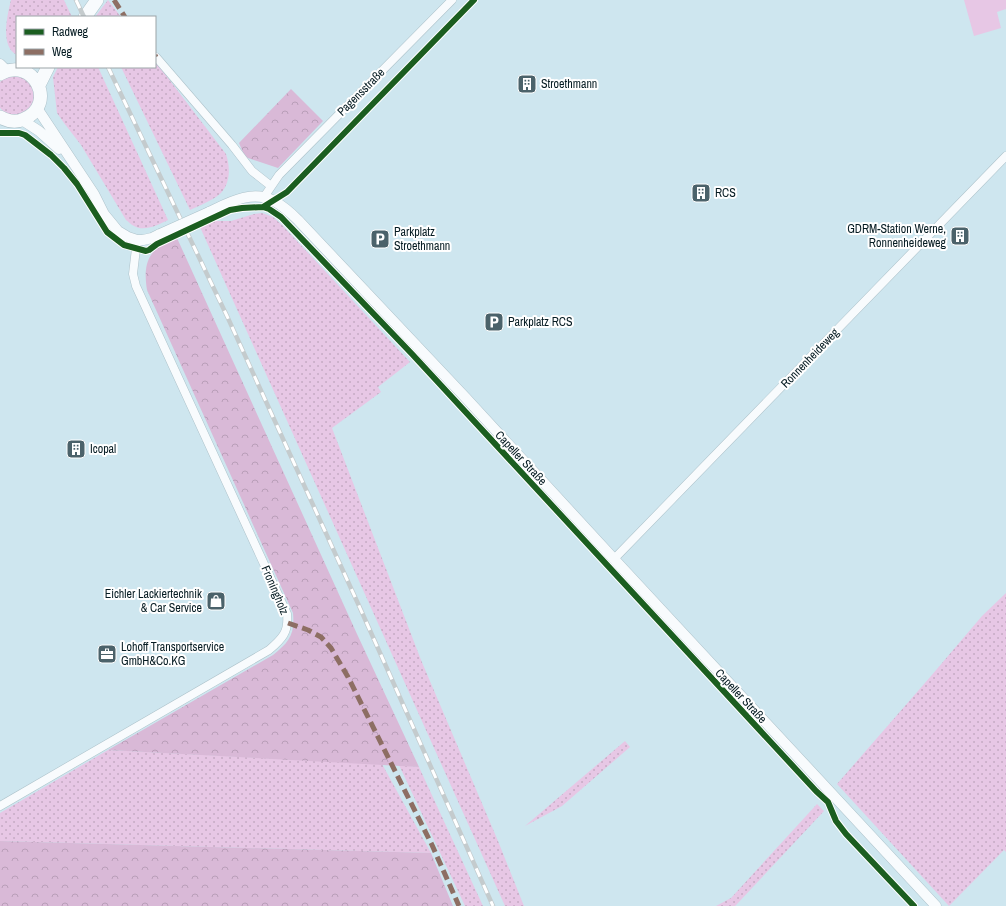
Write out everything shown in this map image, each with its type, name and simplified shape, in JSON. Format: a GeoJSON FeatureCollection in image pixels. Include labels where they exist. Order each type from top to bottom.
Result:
{"type":"FeatureCollection","features":[{"type":"Feature","properties":{"kind":"main road"},"geometry":{"type":"LineString","coordinates":[[86,16],[97,0]]}},
{"type":"Feature","properties":{"kind":"main road"},"geometry":{"type":"LineString","coordinates":[[38,85],[47,68]]}},
{"type":"Feature","properties":{"kind":"main road"},"geometry":{"type":"LineString","coordinates":[[1,118],[9,121],[22,120],[31,116],[40,102],[38,85],[28,69],[2,69]]}},
{"type":"Feature","properties":{"kind":"street","name":"Pagensstraße"},"geometry":{"type":"LineString","coordinates":[[264,197],[279,175],[452,0]]}},
{"type":"Feature","properties":{"kind":"street"},"geometry":{"type":"LineString","coordinates":[[156,56],[232,145],[252,171],[271,186]]}},
{"type":"Feature","properties":{"kind":"street"},"geometry":{"type":"LineString","coordinates":[[37,108],[70,160],[94,194],[104,214],[118,231],[137,240]]}},
{"type":"Feature","properties":{"kind":"street"},"geometry":{"type":"LineString","coordinates":[[22,120],[39,131],[70,160]]}},
{"type":"Feature","properties":{"kind":"street","name":"Ronnenheideweg"},"geometry":{"type":"LineString","coordinates":[[614,559],[1006,156]]}},
{"type":"Feature","properties":{"kind":"street","name":"Capeller Straße"},"geometry":{"type":"LineString","coordinates":[[137,240],[143,240],[160,234],[236,199],[245,197],[264,197],[274,200],[298,220],[465,397],[936,906]]}},
{"type":"Feature","properties":{"kind":"street","name":"Froningholz"},"geometry":{"type":"LineString","coordinates":[[0,806],[269,650],[279,642],[286,632],[288,623],[287,614],[136,286],[133,274],[137,240]]}},
{"type":"Feature","properties":{"kind":"shaded area"},"geometry":{"type":"Polygon","coordinates":[[[11,0],[64,0],[72,16],[16,16],[16,54],[8,45],[6,30],[11,0]]]}},
{"type":"Feature","properties":{"kind":"shaded area"},"geometry":{"type":"Polygon","coordinates":[[[108,0],[120,16],[96,16],[108,0]]]}},
{"type":"Feature","properties":{"kind":"shaded area"},"geometry":{"type":"Polygon","coordinates":[[[964,0],[1006,0],[1006,9],[997,12],[1001,28],[974,36],[964,0]]]}},
{"type":"Feature","properties":{"kind":"shaded area"},"geometry":{"type":"Polygon","coordinates":[[[156,62],[226,154],[229,174],[227,184],[224,189],[215,198],[190,210],[121,68],[156,68],[156,62]]]}},
{"type":"Feature","properties":{"kind":"shaded area"},"geometry":{"type":"Polygon","coordinates":[[[58,68],[98,68],[168,220],[151,227],[138,228],[126,220],[81,145],[57,113],[53,77],[58,68]]]}},
{"type":"Feature","properties":{"kind":"shaded area"},"geometry":{"type":"Polygon","coordinates":[[[17,75],[31,82],[36,98],[27,112],[16,116],[4,112],[0,108],[0,82],[5,77],[17,75]]]}},
{"type":"Feature","properties":{"kind":"shaded area"},"geometry":{"type":"Polygon","coordinates":[[[262,213],[273,217],[282,225],[410,362],[378,387],[381,392],[332,428],[421,660],[524,906],[505,906],[200,227],[213,221],[231,221],[262,213]]]}},
{"type":"Feature","properties":{"kind":"shaded area"},"geometry":{"type":"Polygon","coordinates":[[[1006,593],[1006,852],[1004,850],[949,906],[837,784],[982,616],[1006,593]]]}},
{"type":"Feature","properties":{"kind":"shaded area"},"geometry":{"type":"Polygon","coordinates":[[[625,741],[630,747],[562,806],[525,826],[625,741]]]}},
{"type":"Feature","properties":{"kind":"shaded area"},"geometry":{"type":"Polygon","coordinates":[[[108,750],[382,764],[431,853],[0,841],[0,813],[108,750]]]}},
{"type":"Feature","properties":{"kind":"shaded area"},"geometry":{"type":"Polygon","coordinates":[[[399,765],[419,767],[483,906],[465,906],[399,765]]]}},
{"type":"Feature","properties":{"kind":"shaded area"},"geometry":{"type":"Polygon","coordinates":[[[817,804],[824,811],[738,903],[735,906],[716,906],[731,898],[817,804]]]}},
{"type":"Feature","properties":{"kind":"green space"},"geometry":{"type":"Polygon","coordinates":[[[291,89],[323,121],[278,168],[245,157],[239,143],[291,89]]]}},
{"type":"Feature","properties":{"kind":"green space"},"geometry":{"type":"Polygon","coordinates":[[[177,238],[419,767],[108,750],[273,655],[287,642],[292,633],[293,627],[293,613],[147,290],[146,270],[148,260],[154,251],[159,247],[177,238]]]}},
{"type":"Feature","properties":{"kind":"green space"},"geometry":{"type":"Polygon","coordinates":[[[0,841],[431,853],[453,906],[0,906],[0,841]]]}},
{"type":"Feature","properties":{"kind":"railway"},"geometry":{"type":"LineString","coordinates":[[76,0],[84,16]]}},
{"type":"Feature","properties":{"kind":"railway"},"geometry":{"type":"LineString","coordinates":[[108,68],[227,316],[360,608],[493,906]]}},
{"type":"Feature","properties":{"kind":"marked path"},"geometry":{"type":"LineString","coordinates":[[114,0],[124,16]]}},
{"type":"Feature","properties":{"kind":"marked path"},"geometry":{"type":"LineString","coordinates":[[288,623],[308,630],[321,637],[331,648],[348,677],[432,845],[459,906]]}},
{"type":"Feature","properties":{"kind":"cycle path"},"geometry":{"type":"LineString","coordinates":[[0,133],[19,133],[25,135],[51,155],[77,184],[107,232],[124,245],[146,251],[157,244],[230,210],[263,207],[287,192],[474,0]]}},
{"type":"Feature","properties":{"kind":"cycle path"},"geometry":{"type":"LineString","coordinates":[[263,207],[281,217],[412,354],[816,791],[828,802],[836,821],[846,834],[914,906]]}},
{"type":"Feature","properties":{"kind":"place","name":"Stroethmann"},"geometry":{"type":"Point","coordinates":[527,84]}},
{"type":"Feature","properties":{"kind":"place","name":"RCS"},"geometry":{"type":"Point","coordinates":[701,193]}},
{"type":"Feature","properties":{"kind":"place","name":"GDRM-Station Werne, Ronnenheideweg"},"geometry":{"type":"Point","coordinates":[960,236]}},
{"type":"Feature","properties":{"kind":"place","name":"Parkplatz Stroethmann"},"geometry":{"type":"Point","coordinates":[380,239]}},
{"type":"Feature","properties":{"kind":"place","name":"Parkplatz RCS"},"geometry":{"type":"Point","coordinates":[494,322]}},
{"type":"Feature","properties":{"kind":"place","name":"Icopal"},"geometry":{"type":"Point","coordinates":[76,449]}},
{"type":"Feature","properties":{"kind":"place","name":"Eichler Lackiertechnik & Car Service"},"geometry":{"type":"Point","coordinates":[216,601]}},
{"type":"Feature","properties":{"kind":"place","name":"Lohoff Transportservice GmbH&Co.KG"},"geometry":{"type":"Point","coordinates":[107,654]}}]}
